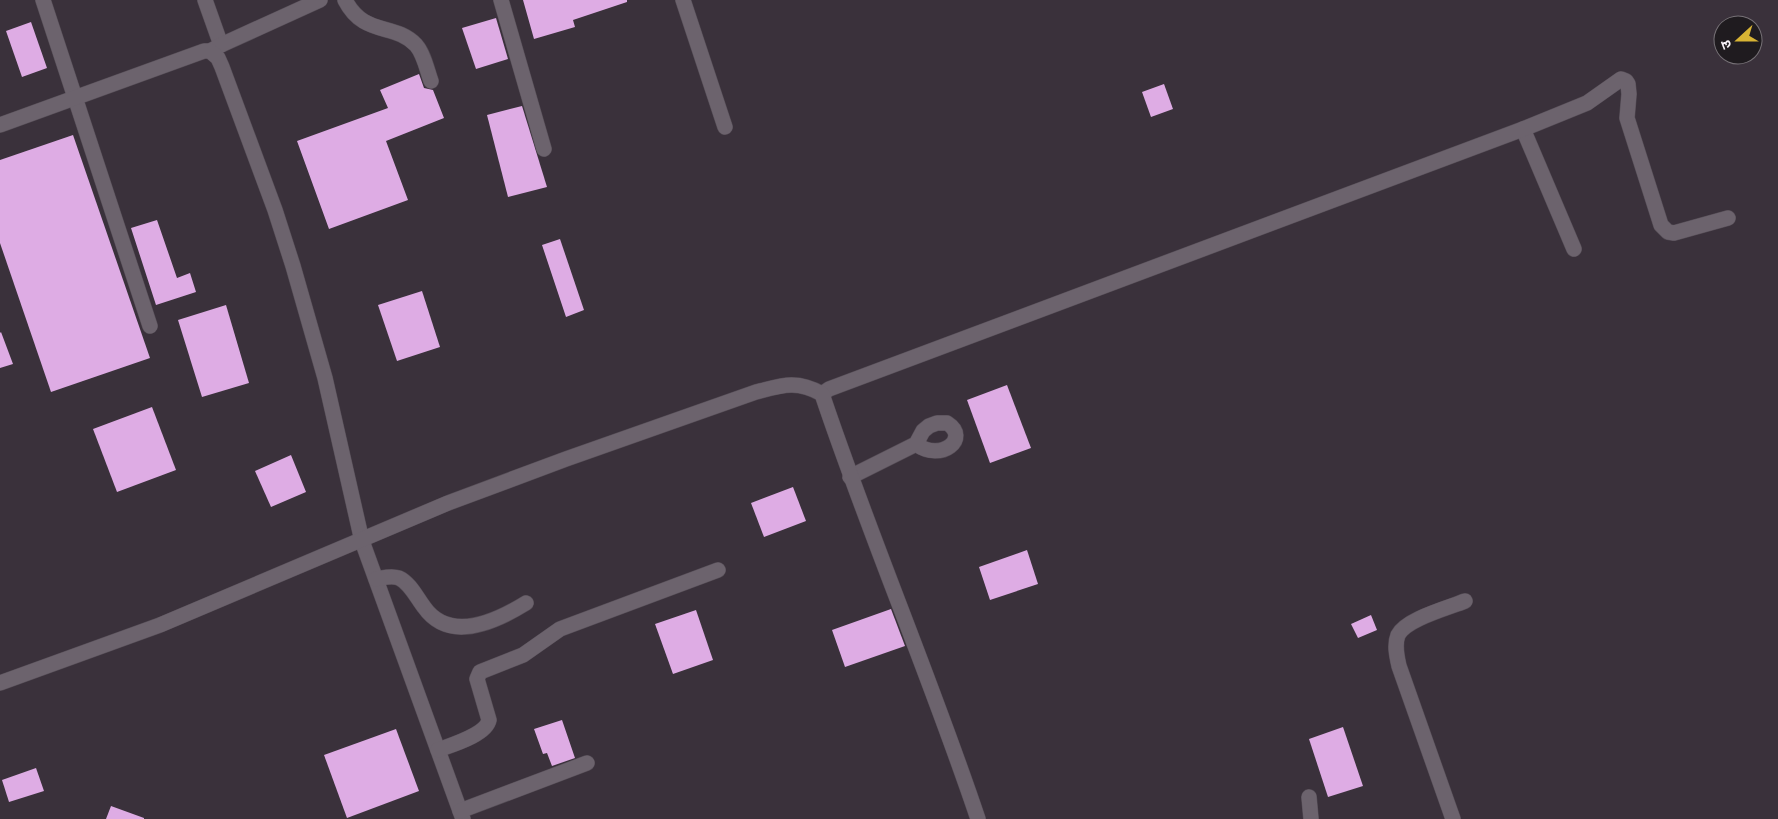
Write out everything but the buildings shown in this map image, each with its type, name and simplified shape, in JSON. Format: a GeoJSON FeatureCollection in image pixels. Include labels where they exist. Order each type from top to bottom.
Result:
{"type":"FeatureCollection","features":[{"type":"Feature","properties":{"kind":"street"},"geometry":{"type":"LineString","coordinates":[[43,0],[150,326]]}},
{"type":"Feature","properties":{"kind":"street"},"geometry":{"type":"LineString","coordinates":[[205,0],[218,58],[275,210],[293,266],[325,378],[362,540],[462,815],[587,763]]}},
{"type":"Feature","properties":{"kind":"street"},"geometry":{"type":"LineString","coordinates":[[0,125],[215,48],[320,0]]}},
{"type":"Feature","properties":{"kind":"street"},"geometry":{"type":"LineString","coordinates":[[345,0],[354,15],[367,24],[402,36],[414,43],[420,52],[431,81]]}},
{"type":"Feature","properties":{"kind":"street"},"geometry":{"type":"LineString","coordinates":[[500,0],[544,149]]}},
{"type":"Feature","properties":{"kind":"street"},"geometry":{"type":"LineString","coordinates":[[683,0],[725,126]]}},
{"type":"Feature","properties":{"kind":"street"},"geometry":{"type":"LineString","coordinates":[[822,394],[829,389],[1523,129],[1587,103],[1616,81],[1623,80],[1628,88],[1627,118],[1659,221],[1663,228],[1668,232],[1674,233],[1728,218]]}},
{"type":"Feature","properties":{"kind":"street"},"geometry":{"type":"LineString","coordinates":[[1523,129],[1574,250]]}},
{"type":"Feature","properties":{"kind":"street"},"geometry":{"type":"LineString","coordinates":[[0,683],[160,625],[448,503],[756,392],[778,386],[795,385],[809,387],[822,394],[850,477],[959,762],[978,819]]}},
{"type":"Feature","properties":{"kind":"street"},"geometry":{"type":"LineString","coordinates":[[850,477],[916,444]]}},
{"type":"Feature","properties":{"kind":"street"},"geometry":{"type":"LineString","coordinates":[[438,750],[481,732],[488,724],[489,720],[477,679],[480,672],[523,655],[560,629],[718,570]]}},
{"type":"Feature","properties":{"kind":"street"},"geometry":{"type":"LineString","coordinates":[[376,579],[390,576],[399,578],[409,586],[433,617],[447,624],[461,627],[477,626],[494,621],[526,603]]}},
{"type":"Feature","properties":{"kind":"street"},"geometry":{"type":"LineString","coordinates":[[1453,819],[1398,666],[1396,651],[1398,636],[1401,631],[1413,622],[1465,601]]}},
{"type":"Feature","properties":{"kind":"street"},"geometry":{"type":"LineString","coordinates":[[1309,797],[1310,819]]}}]}
